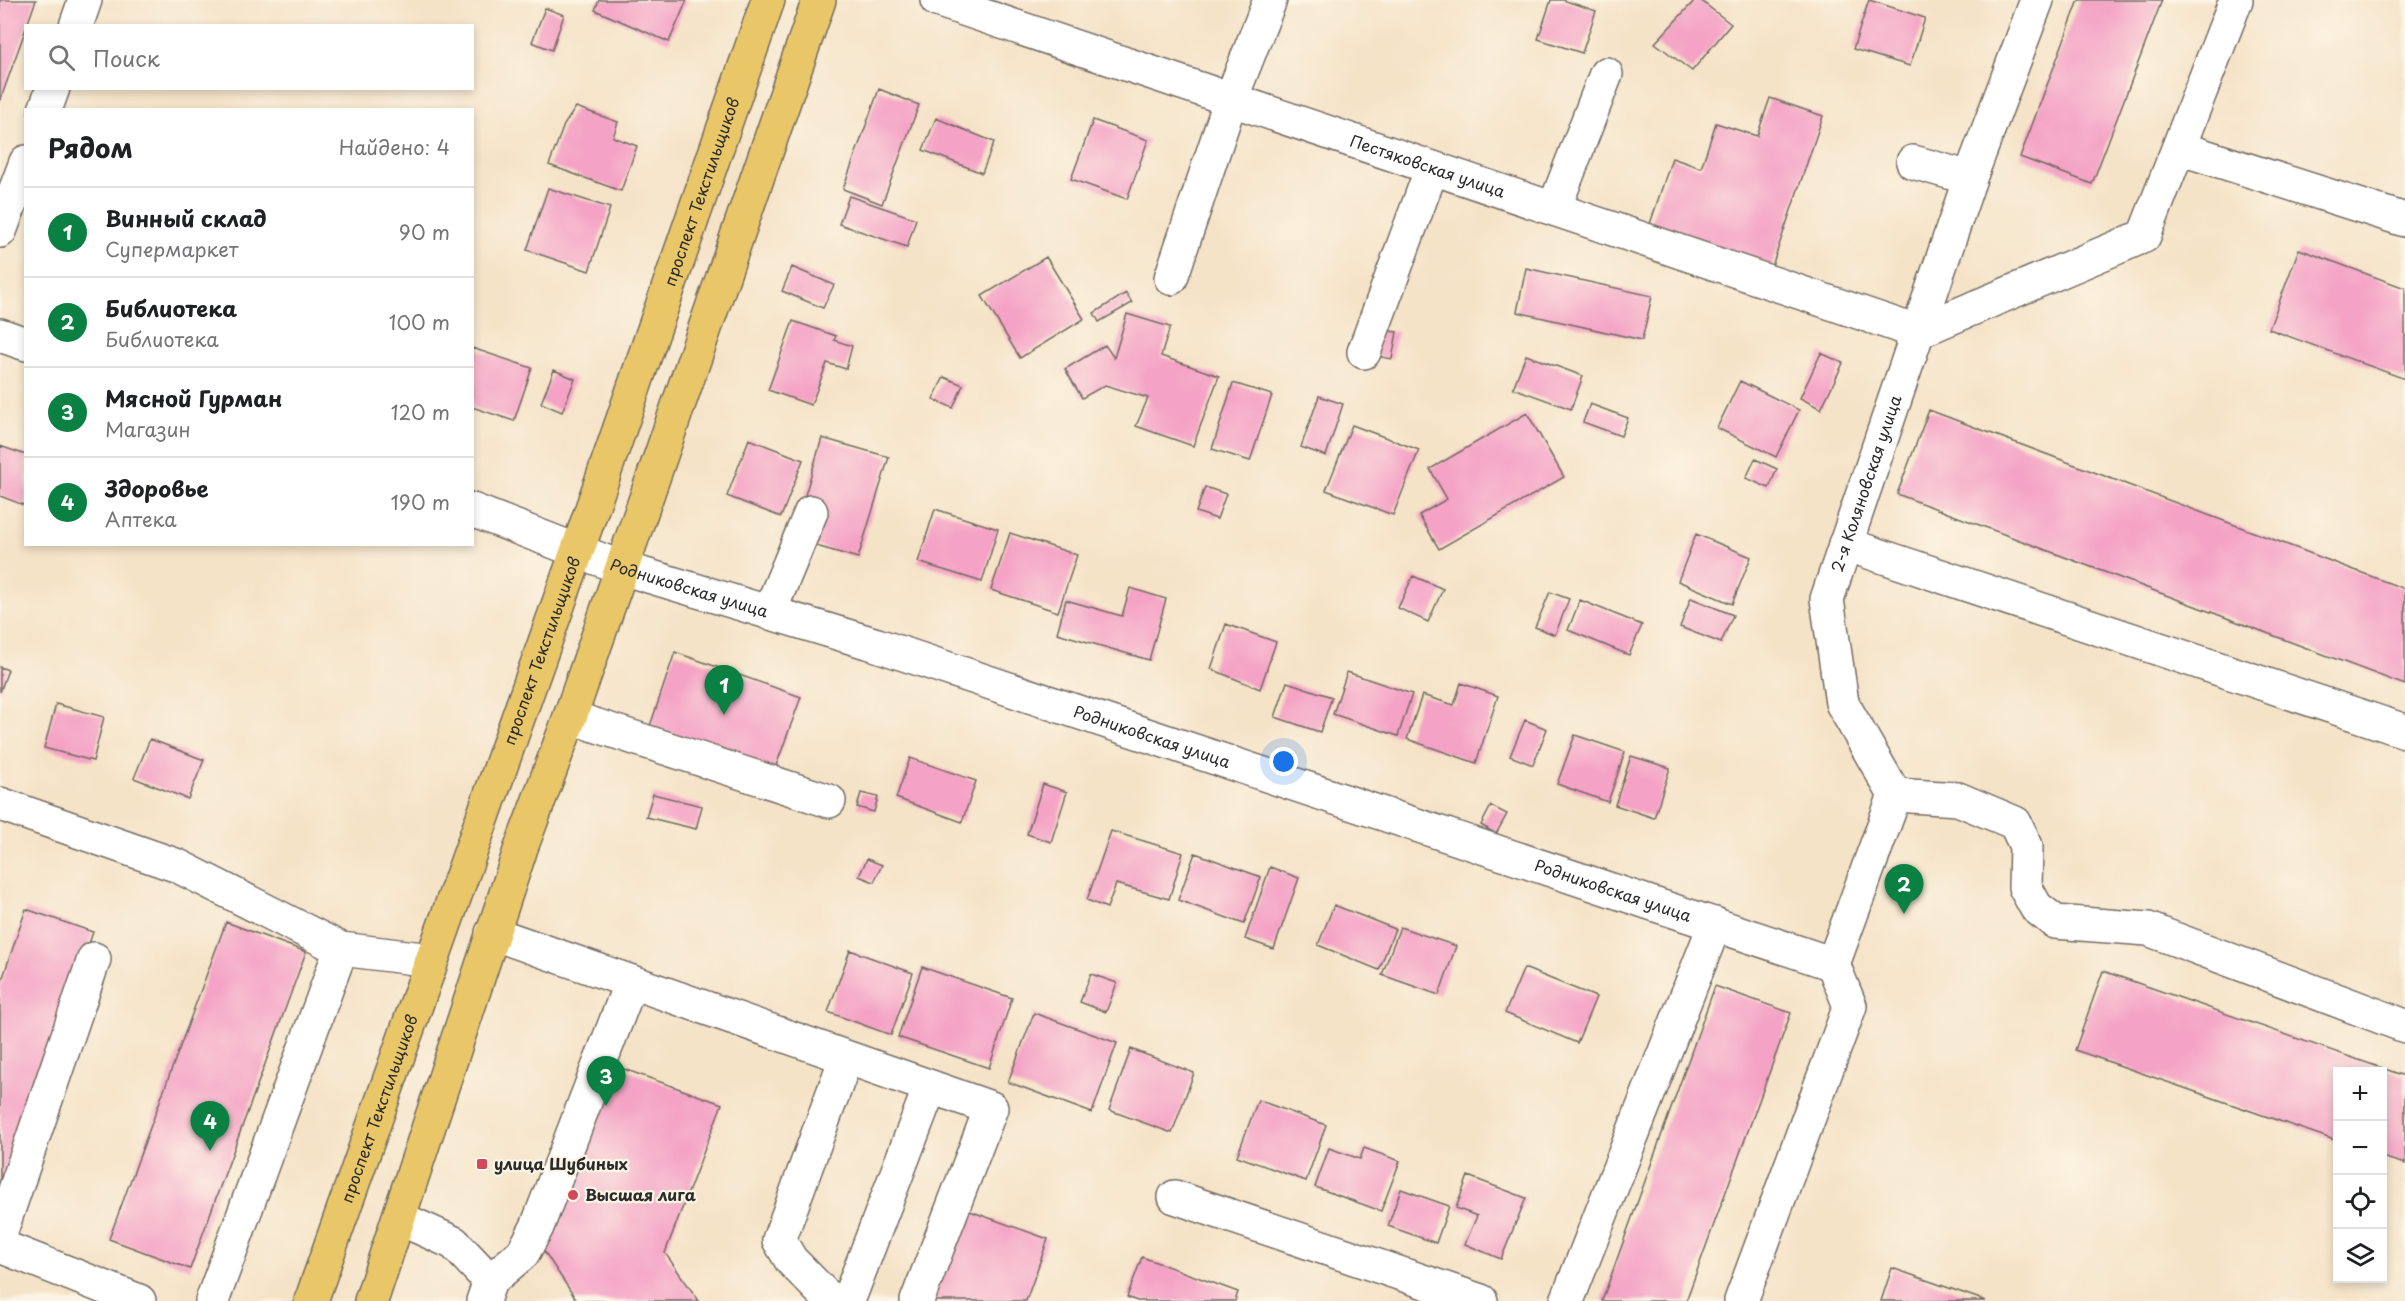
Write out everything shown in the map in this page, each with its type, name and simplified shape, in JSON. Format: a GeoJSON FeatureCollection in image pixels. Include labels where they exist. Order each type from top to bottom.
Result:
{"type":"FeatureCollection","features":[{"type":"Feature","properties":{"kind":"main road","name":"проспект Текстильщиков"},"geometry":{"type":"LineString","coordinates":[[311,1301],[578,549],[768,0]]}},
{"type":"Feature","properties":{"kind":"main road"},"geometry":{"type":"LineString","coordinates":[[371,1301],[520,848],[570,717],[819,0]]}},
{"type":"Feature","properties":{"kind":"street"},"geometry":{"type":"LineString","coordinates":[[77,24],[85,0]]}},
{"type":"Feature","properties":{"kind":"street","name":"Пестяковская улица"},"geometry":{"type":"LineString","coordinates":[[937,0],[1917,332]]}},
{"type":"Feature","properties":{"kind":"street"},"geometry":{"type":"LineString","coordinates":[[1171,278],[1230,99],[1270,0]]}},
{"type":"Feature","properties":{"kind":"street","name":"2-я Коляновская улица"},"geometry":{"type":"LineString","coordinates":[[1895,795],[1842,703],[1827,599],[1970,178],[2037,0]]}},
{"type":"Feature","properties":{"kind":"street"},"geometry":{"type":"LineString","coordinates":[[1917,332],[2144,236],[2236,0]]}},
{"type":"Feature","properties":{"kind":"street"},"geometry":{"type":"LineString","coordinates":[[1554,209],[1606,74]]}},
{"type":"Feature","properties":{"kind":"street"},"geometry":{"type":"LineString","coordinates":[[46,108],[52,90]]}},
{"type":"Feature","properties":{"kind":"street"},"geometry":{"type":"LineString","coordinates":[[2179,148],[2405,220]]}},
{"type":"Feature","properties":{"kind":"street"},"geometry":{"type":"LineString","coordinates":[[1913,162],[1970,178]]}},
{"type":"Feature","properties":{"kind":"street"},"geometry":{"type":"LineString","coordinates":[[0,231],[24,167]]}},
{"type":"Feature","properties":{"kind":"street"},"geometry":{"type":"LineString","coordinates":[[1364,351],[1432,168]]}},
{"type":"Feature","properties":{"kind":"street"},"geometry":{"type":"LineString","coordinates":[[0,334],[24,343]]}},
{"type":"Feature","properties":{"kind":"street","name":"Родниковская улица"},"geometry":{"type":"LineString","coordinates":[[474,511],[578,549],[622,568],[888,649],[1833,964]]}},
{"type":"Feature","properties":{"kind":"street"},"geometry":{"type":"LineString","coordinates":[[769,613],[811,512]]}},
{"type":"Feature","properties":{"kind":"street"},"geometry":{"type":"LineString","coordinates":[[1845,544],[2405,731]]}},
{"type":"Feature","properties":{"kind":"street"},"geometry":{"type":"LineString","coordinates":[[570,717],[829,801]]}},
{"type":"Feature","properties":{"kind":"street"},"geometry":{"type":"LineString","coordinates":[[1741,1301],[1850,1006],[1833,964],[1895,795],[1958,799],[2015,823],[2026,846],[2025,887],[2036,907],[2055,921],[2148,929],[2405,1026]]}},
{"type":"Feature","properties":{"kind":"street"},"geometry":{"type":"LineString","coordinates":[[2,811],[178,866],[341,949],[431,960]]}},
{"type":"Feature","properties":{"kind":"street"},"geometry":{"type":"LineString","coordinates":[[1567,1301],[1715,924]]}},
{"type":"Feature","properties":{"kind":"street"},"geometry":{"type":"LineString","coordinates":[[492,933],[991,1108],[917,1301]]}},
{"type":"Feature","properties":{"kind":"street"},"geometry":{"type":"LineString","coordinates":[[212,1301],[341,949]]}},
{"type":"Feature","properties":{"kind":"street"},"geometry":{"type":"LineString","coordinates":[[0,1234],[94,959]]}},
{"type":"Feature","properties":{"kind":"street"},"geometry":{"type":"LineString","coordinates":[[399,1218],[454,1243],[487,1291],[523,1253],[537,1227],[631,982]]}},
{"type":"Feature","properties":{"kind":"street"},"geometry":{"type":"LineString","coordinates":[[831,1301],[791,1260],[779,1240],[846,1058]]}},
{"type":"Feature","properties":{"kind":"street"},"geometry":{"type":"LineString","coordinates":[[848,1301],[930,1087]]}},
{"type":"Feature","properties":{"kind":"street"},"geometry":{"type":"LineString","coordinates":[[1175,1197],[1430,1292],[1481,1301]]}},
{"type":"Feature","properties":{"kind":"street"},"geometry":{"type":"LineString","coordinates":[[0,1246],[139,1301]]}},
{"type":"Feature","properties":{"kind":"building"},"geometry":{"type":"Polygon","coordinates":[[[0,0],[36,0],[27,24],[24,24],[24,34],[0,101],[0,0]]]}},
{"type":"Feature","properties":{"kind":"building"},"geometry":{"type":"Polygon","coordinates":[[[599,0],[687,0],[669,42],[595,10],[599,0]]]}},
{"type":"Feature","properties":{"kind":"building"},"geometry":{"type":"Polygon","coordinates":[[[1551,0],[1563,0],[1596,11],[1582,53],[1538,39],[1551,0]]]}},
{"type":"Feature","properties":{"kind":"building"},"geometry":{"type":"Polygon","coordinates":[[[1695,0],[1700,0],[1731,24],[1692,71],[1655,43],[1695,0]]]}},
{"type":"Feature","properties":{"kind":"building"},"geometry":{"type":"Polygon","coordinates":[[[1869,0],[1925,18],[1910,66],[1853,49],[1869,0]]]}},
{"type":"Feature","properties":{"kind":"building"},"geometry":{"type":"Polygon","coordinates":[[[2079,0],[2162,0],[2092,184],[2020,157],[2079,0]]]}},
{"type":"Feature","properties":{"kind":"building"},"geometry":{"type":"Polygon","coordinates":[[[545,8],[564,15],[552,50],[532,42],[545,8]]]}},
{"type":"Feature","properties":{"kind":"building"},"geometry":{"type":"Polygon","coordinates":[[[879,89],[919,105],[882,204],[843,189],[879,89]]]}},
{"type":"Feature","properties":{"kind":"building"},"geometry":{"type":"Polygon","coordinates":[[[1770,98],[1823,116],[1771,269],[1649,227],[1672,158],[1701,168],[1716,123],[1757,136],[1770,98]]]}},
{"type":"Feature","properties":{"kind":"building"},"geometry":{"type":"Polygon","coordinates":[[[576,107],[618,122],[613,137],[637,146],[621,191],[549,165],[564,125],[576,107]]]}},
{"type":"Feature","properties":{"kind":"building"},"geometry":{"type":"Polygon","coordinates":[[[936,118],[994,142],[982,173],[923,150],[936,118]]]}},
{"type":"Feature","properties":{"kind":"building"},"geometry":{"type":"Polygon","coordinates":[[[1093,120],[1148,140],[1127,199],[1071,179],[1093,120]]]}},
{"type":"Feature","properties":{"kind":"building"},"geometry":{"type":"Polygon","coordinates":[[[548,188],[610,208],[589,271],[527,250],[548,188]]]}},
{"type":"Feature","properties":{"kind":"building"},"geometry":{"type":"Polygon","coordinates":[[[849,196],[916,219],[907,247],[839,224],[849,196]]]}},
{"type":"Feature","properties":{"kind":"building"},"geometry":{"type":"Polygon","coordinates":[[[2299,249],[2405,288],[2405,379],[2269,329],[2299,249]]]}},
{"type":"Feature","properties":{"kind":"building"},"geometry":{"type":"Polygon","coordinates":[[[1046,257],[1084,319],[1020,358],[982,296],[1046,257]]]}},
{"type":"Feature","properties":{"kind":"building"},"geometry":{"type":"Polygon","coordinates":[[[792,267],[834,285],[823,308],[782,291],[792,267]]]}},
{"type":"Feature","properties":{"kind":"building"},"geometry":{"type":"Polygon","coordinates":[[[1526,268],[1652,296],[1642,340],[1517,312],[1526,268]]]}},
{"type":"Feature","properties":{"kind":"building"},"geometry":{"type":"Polygon","coordinates":[[[1126,293],[1132,303],[1099,322],[1094,313],[1126,293]]]}},
{"type":"Feature","properties":{"kind":"building"},"geometry":{"type":"Polygon","coordinates":[[[1127,314],[1170,327],[1161,356],[1219,376],[1193,446],[1136,426],[1148,398],[1105,385],[1082,398],[1065,369],[1105,345],[1114,358],[1127,314]]]}},
{"type":"Feature","properties":{"kind":"building"},"geometry":{"type":"Polygon","coordinates":[[[793,321],[836,336],[834,340],[852,346],[846,369],[827,363],[811,405],[768,390],[793,321]]]}},
{"type":"Feature","properties":{"kind":"building"},"geometry":{"type":"Polygon","coordinates":[[[1380,330],[1397,332],[1392,359],[1375,356],[1380,330]]]}},
{"type":"Feature","properties":{"kind":"building"},"geometry":{"type":"Polygon","coordinates":[[[474,349],[532,368],[514,421],[474,408],[474,349]]]}},
{"type":"Feature","properties":{"kind":"building"},"geometry":{"type":"Polygon","coordinates":[[[1821,353],[1843,363],[1821,409],[1800,398],[1821,353]]]}},
{"type":"Feature","properties":{"kind":"building"},"geometry":{"type":"Polygon","coordinates":[[[1526,355],[1583,376],[1571,409],[1513,388],[1526,355]]]}},
{"type":"Feature","properties":{"kind":"building"},"geometry":{"type":"Polygon","coordinates":[[[554,370],[575,379],[562,412],[541,403],[554,370]]]}},
{"type":"Feature","properties":{"kind":"building"},"geometry":{"type":"Polygon","coordinates":[[[944,377],[963,385],[953,408],[933,399],[944,377]]]}},
{"type":"Feature","properties":{"kind":"building"},"geometry":{"type":"Polygon","coordinates":[[[1740,381],[1799,410],[1776,457],[1717,428],[1740,381]]]}},
{"type":"Feature","properties":{"kind":"building"},"geometry":{"type":"Polygon","coordinates":[[[1233,383],[1272,395],[1250,461],[1212,449],[1233,383]]]}},
{"type":"Feature","properties":{"kind":"building"},"geometry":{"type":"Polygon","coordinates":[[[1319,396],[1343,404],[1326,456],[1301,447],[1319,396]]]}},
{"type":"Feature","properties":{"kind":"building"},"geometry":{"type":"Polygon","coordinates":[[[1590,404],[1628,418],[1621,436],[1583,422],[1590,404]]]}},
{"type":"Feature","properties":{"kind":"building"},"geometry":{"type":"Polygon","coordinates":[[[1929,410],[2405,589],[2405,685],[1897,494],[1929,410]]]}},
{"type":"Feature","properties":{"kind":"building"},"geometry":{"type":"Polygon","coordinates":[[[1527,413],[1564,477],[1439,549],[1419,515],[1447,499],[1430,469],[1527,413]]]}},
{"type":"Feature","properties":{"kind":"building"},"geometry":{"type":"Polygon","coordinates":[[[1352,425],[1419,450],[1393,515],[1326,490],[1352,425]]]}},
{"type":"Feature","properties":{"kind":"building"},"geometry":{"type":"Polygon","coordinates":[[[822,438],[889,457],[858,558],[792,539],[822,438]]]}},
{"type":"Feature","properties":{"kind":"building"},"geometry":{"type":"Polygon","coordinates":[[[749,439],[803,460],[781,517],[727,496],[749,439]]]}},
{"type":"Feature","properties":{"kind":"building"},"geometry":{"type":"Polygon","coordinates":[[[0,446],[24,454],[24,505],[0,496],[0,446]]]}},
{"type":"Feature","properties":{"kind":"building"},"geometry":{"type":"Polygon","coordinates":[[[1755,459],[1777,469],[1769,488],[1746,478],[1755,459]]]}},
{"type":"Feature","properties":{"kind":"building"},"geometry":{"type":"Polygon","coordinates":[[[1205,487],[1226,494],[1217,519],[1196,512],[1205,487]]]}},
{"type":"Feature","properties":{"kind":"building"},"geometry":{"type":"Polygon","coordinates":[[[935,509],[998,529],[982,582],[918,562],[935,509]]]}},
{"type":"Feature","properties":{"kind":"building"},"geometry":{"type":"Polygon","coordinates":[[[1010,533],[1077,555],[1058,612],[991,590],[1010,533]]]}},
{"type":"Feature","properties":{"kind":"building"},"geometry":{"type":"Polygon","coordinates":[[[1696,534],[1751,557],[1732,604],[1678,581],[1696,534]]]}},
{"type":"Feature","properties":{"kind":"building"},"geometry":{"type":"Polygon","coordinates":[[[1413,576],[1443,589],[1428,622],[1398,608],[1413,576]]]}},
{"type":"Feature","properties":{"kind":"building"},"geometry":{"type":"Polygon","coordinates":[[[1130,588],[1166,599],[1149,660],[1057,633],[1066,600],[1122,616],[1130,588]]]}},
{"type":"Feature","properties":{"kind":"building"},"geometry":{"type":"Polygon","coordinates":[[[1550,592],[1569,599],[1555,635],[1535,627],[1550,592]]]}},
{"type":"Feature","properties":{"kind":"building"},"geometry":{"type":"Polygon","coordinates":[[[1691,598],[1733,615],[1721,643],[1680,627],[1691,598]]]}},
{"type":"Feature","properties":{"kind":"building"},"geometry":{"type":"Polygon","coordinates":[[[1580,600],[1642,625],[1629,655],[1568,630],[1580,600]]]}},
{"type":"Feature","properties":{"kind":"building"},"geometry":{"type":"Polygon","coordinates":[[[1226,624],[1276,642],[1260,689],[1211,669],[1226,624]]]}},
{"type":"Feature","properties":{"kind":"building"},"geometry":{"type":"Polygon","coordinates":[[[675,652],[801,697],[772,777],[648,732],[675,652]]]}},
{"type":"Feature","properties":{"kind":"building"},"geometry":{"type":"Polygon","coordinates":[[[0,667],[8,670],[0,692],[0,667]]]}},
{"type":"Feature","properties":{"kind":"building"},"geometry":{"type":"Polygon","coordinates":[[[1347,672],[1412,694],[1398,736],[1333,714],[1347,672]]]}},
{"type":"Feature","properties":{"kind":"building"},"geometry":{"type":"Polygon","coordinates":[[[1287,682],[1332,697],[1320,732],[1275,717],[1287,682]]]}},
{"type":"Feature","properties":{"kind":"building"},"geometry":{"type":"Polygon","coordinates":[[[1461,683],[1498,696],[1476,763],[1407,739],[1422,695],[1454,705],[1461,683]]]}},
{"type":"Feature","properties":{"kind":"building"},"geometry":{"type":"Polygon","coordinates":[[[56,704],[104,717],[93,761],[44,748],[56,704]]]}},
{"type":"Feature","properties":{"kind":"building"},"geometry":{"type":"Polygon","coordinates":[[[1525,720],[1547,729],[1533,765],[1510,756],[1525,720]]]}},
{"type":"Feature","properties":{"kind":"building"},"geometry":{"type":"Polygon","coordinates":[[[1575,735],[1625,752],[1608,802],[1557,784],[1575,735]]]}},
{"type":"Feature","properties":{"kind":"building"},"geometry":{"type":"Polygon","coordinates":[[[150,739],[204,760],[188,799],[134,778],[150,739]]]}},
{"type":"Feature","properties":{"kind":"building"},"geometry":{"type":"Polygon","coordinates":[[[1631,756],[1670,768],[1654,818],[1615,805],[1631,756]]]}},
{"type":"Feature","properties":{"kind":"building"},"geometry":{"type":"Polygon","coordinates":[[[910,758],[976,781],[962,822],[896,798],[910,758]]]}},
{"type":"Feature","properties":{"kind":"building"},"geometry":{"type":"Polygon","coordinates":[[[1043,784],[1067,792],[1051,842],[1027,834],[1043,784]]]}},
{"type":"Feature","properties":{"kind":"building"},"geometry":{"type":"Polygon","coordinates":[[[861,793],[878,797],[874,812],[857,807],[861,793]]]}},
{"type":"Feature","properties":{"kind":"building"},"geometry":{"type":"Polygon","coordinates":[[[653,794],[702,806],[696,829],[646,817],[653,794]]]}},
{"type":"Feature","properties":{"kind":"building"},"geometry":{"type":"Polygon","coordinates":[[[1491,806],[1507,814],[1496,834],[1481,825],[1491,806]]]}},
{"type":"Feature","properties":{"kind":"building"},"geometry":{"type":"Polygon","coordinates":[[[1111,831],[1183,853],[1169,899],[1116,884],[1107,908],[1087,900],[1111,831]]]}},
{"type":"Feature","properties":{"kind":"building"},"geometry":{"type":"Polygon","coordinates":[[[1195,853],[1261,877],[1244,924],[1178,900],[1195,853]]]}},
{"type":"Feature","properties":{"kind":"building"},"geometry":{"type":"Polygon","coordinates":[[[867,859],[882,865],[874,882],[859,876],[867,859]]]}},
{"type":"Feature","properties":{"kind":"building"},"geometry":{"type":"Polygon","coordinates":[[[1270,867],[1299,878],[1274,949],[1245,939],[1270,867]]]}},
{"type":"Feature","properties":{"kind":"building"},"geometry":{"type":"Polygon","coordinates":[[[1334,905],[1395,929],[1379,970],[1318,945],[1334,905]]]}},
{"type":"Feature","properties":{"kind":"building"},"geometry":{"type":"Polygon","coordinates":[[[26,909],[93,932],[0,1205],[0,986],[26,909]]]}},
{"type":"Feature","properties":{"kind":"building"},"geometry":{"type":"Polygon","coordinates":[[[226,922],[306,952],[190,1269],[109,1239],[226,922]]]}},
{"type":"Feature","properties":{"kind":"building"},"geometry":{"type":"Polygon","coordinates":[[[1400,927],[1456,946],[1439,995],[1382,975],[1400,927]]]}},
{"type":"Feature","properties":{"kind":"building"},"geometry":{"type":"Polygon","coordinates":[[[850,950],[913,973],[891,1035],[828,1012],[850,950]]]}},
{"type":"Feature","properties":{"kind":"building"},"geometry":{"type":"Polygon","coordinates":[[[922,967],[1012,998],[989,1068],[898,1037],[922,967]]]}},
{"type":"Feature","properties":{"kind":"building"},"geometry":{"type":"Polygon","coordinates":[[[1524,968],[1596,997],[1577,1043],[1505,1013],[1524,968]]]}},
{"type":"Feature","properties":{"kind":"building"},"geometry":{"type":"Polygon","coordinates":[[[2103,971],[2379,1067],[2333,1067],[2333,1140],[2075,1050],[2103,971]]]}},
{"type":"Feature","properties":{"kind":"building"},"geometry":{"type":"Polygon","coordinates":[[[1091,974],[1117,983],[1106,1012],[1080,1002],[1091,974]]]}},
{"type":"Feature","properties":{"kind":"building"},"geometry":{"type":"Polygon","coordinates":[[[1715,986],[1791,1013],[1686,1301],[1602,1301],[1715,986]]]}},
{"type":"Feature","properties":{"kind":"building"},"geometry":{"type":"Polygon","coordinates":[[[1034,1013],[1117,1043],[1092,1113],[1008,1082],[1034,1013]]]}},
{"type":"Feature","properties":{"kind":"building"},"geometry":{"type":"Polygon","coordinates":[[[1131,1049],[1194,1073],[1172,1133],[1109,1110],[1131,1049]]]}},
{"type":"Feature","properties":{"kind":"building"},"geometry":{"type":"Polygon","coordinates":[[[610,1064],[722,1104],[665,1253],[699,1301],[577,1301],[536,1239],[610,1064]]]}},
{"type":"Feature","properties":{"kind":"building"},"geometry":{"type":"Polygon","coordinates":[[[2387,1070],[2405,1076],[2405,1164],[2387,1159],[2387,1070]]]}},
{"type":"Feature","properties":{"kind":"building"},"geometry":{"type":"Polygon","coordinates":[[[1258,1100],[1326,1125],[1306,1181],[1237,1156],[1258,1100]]]}},
{"type":"Feature","properties":{"kind":"building"},"geometry":{"type":"Polygon","coordinates":[[[1329,1148],[1360,1159],[1364,1148],[1400,1161],[1381,1211],[1315,1187],[1329,1148]]]}},
{"type":"Feature","properties":{"kind":"building"},"geometry":{"type":"Polygon","coordinates":[[[1468,1176],[1526,1198],[1501,1259],[1465,1244],[1477,1216],[1456,1208],[1468,1176]]]}},
{"type":"Feature","properties":{"kind":"building"},"geometry":{"type":"Polygon","coordinates":[[[1401,1189],[1449,1206],[1436,1243],[1388,1226],[1401,1189]]]}},
{"type":"Feature","properties":{"kind":"building"},"geometry":{"type":"Polygon","coordinates":[[[953,1205],[1048,1239],[1026,1301],[919,1301],[953,1205]]]}},
{"type":"Feature","properties":{"kind":"building"},"geometry":{"type":"Polygon","coordinates":[[[1142,1257],[1238,1292],[1235,1301],[1137,1301],[1127,1297],[1142,1257]]]}},
{"type":"Feature","properties":{"kind":"building"},"geometry":{"type":"Polygon","coordinates":[[[1892,1268],[1986,1301],[1881,1301],[1892,1268]]]}},
{"type":"Feature","properties":{"kind":"place","name":"Винный склад"},"geometry":{"type":"Point","coordinates":[724,715]}},
{"type":"Feature","properties":{"kind":"place","name":"Библиотека"},"geometry":{"type":"Point","coordinates":[1904,914]}},
{"type":"Feature","properties":{"kind":"place","name":"Мясной Гурман"},"geometry":{"type":"Point","coordinates":[606,1106]}},
{"type":"Feature","properties":{"kind":"place","name":"Здоровье"},"geometry":{"type":"Point","coordinates":[210,1151]}},
{"type":"Feature","properties":{"kind":"place","name":"улица Шубиных"},"geometry":{"type":"Point","coordinates":[482,1164]}},
{"type":"Feature","properties":{"kind":"place","name":"Высшая лига"},"geometry":{"type":"Point","coordinates":[573,1195]}}]}
